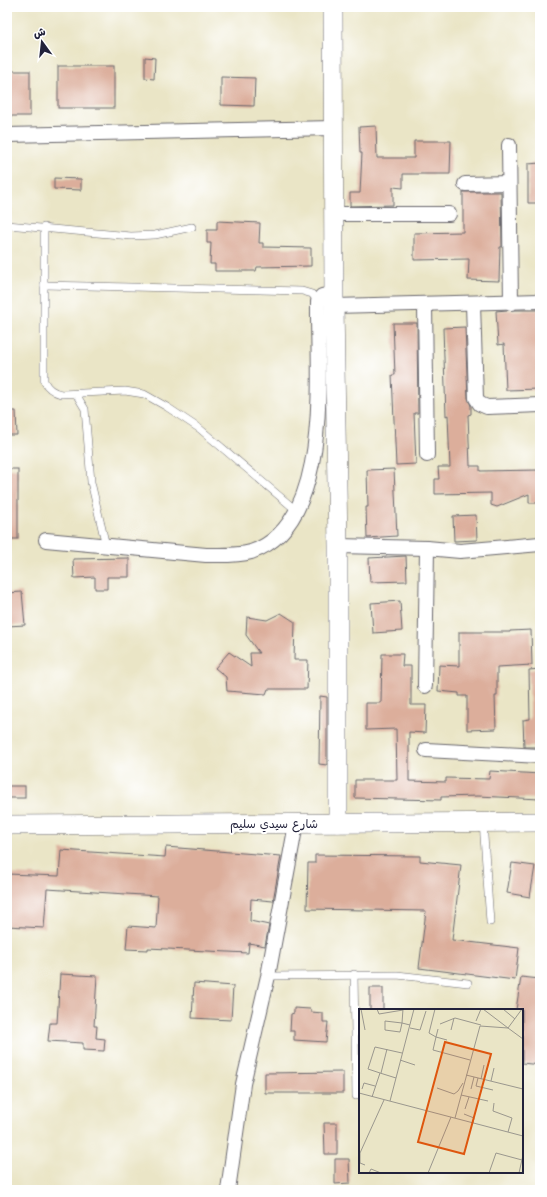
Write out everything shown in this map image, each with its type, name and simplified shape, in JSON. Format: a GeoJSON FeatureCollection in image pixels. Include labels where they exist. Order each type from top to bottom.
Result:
{"type":"FeatureCollection","features":[{"type":"Feature","properties":{"kind":"street"},"geometry":{"type":"LineString","coordinates":[[46,540],[206,555],[244,553],[258,548],[281,534],[297,511],[305,492],[319,419],[329,300],[334,214],[333,7]]}},
{"type":"Feature","properties":{"kind":"street"},"geometry":{"type":"LineString","coordinates":[[7,135],[334,128]]}},
{"type":"Feature","properties":{"kind":"street"},"geometry":{"type":"LineString","coordinates":[[509,146],[511,302]]}},
{"type":"Feature","properties":{"kind":"street"},"geometry":{"type":"LineString","coordinates":[[465,184],[509,183]]}},
{"type":"Feature","properties":{"kind":"street"},"geometry":{"type":"LineString","coordinates":[[334,214],[449,214]]}},
{"type":"Feature","properties":{"kind":"street"},"geometry":{"type":"LineString","coordinates":[[329,300],[425,305],[540,301]]}},
{"type":"Feature","properties":{"kind":"street"},"geometry":{"type":"LineString","coordinates":[[329,300],[338,546],[338,823]]}},
{"type":"Feature","properties":{"kind":"street"},"geometry":{"type":"LineString","coordinates":[[474,304],[476,398],[480,404],[487,407],[540,405]]}},
{"type":"Feature","properties":{"kind":"street"},"geometry":{"type":"LineString","coordinates":[[425,305],[427,455]]}},
{"type":"Feature","properties":{"kind":"street"},"geometry":{"type":"LineString","coordinates":[[338,546],[427,548],[460,551],[540,544]]}},
{"type":"Feature","properties":{"kind":"street"},"geometry":{"type":"LineString","coordinates":[[426,686],[427,548]]}},
{"type":"Feature","properties":{"kind":"street"},"geometry":{"type":"LineString","coordinates":[[426,750],[540,756]]}},
{"type":"Feature","properties":{"kind":"street","name":"شارع سيدي سليم"},"geometry":{"type":"LineString","coordinates":[[7,825],[540,822]]}},
{"type":"Feature","properties":{"kind":"street"},"geometry":{"type":"LineString","coordinates":[[228,1190],[243,1084],[268,976],[296,824]]}},
{"type":"Feature","properties":{"kind":"lane"},"geometry":{"type":"LineString","coordinates":[[7,225],[44,227],[131,236],[155,235],[192,227]]}},
{"type":"Feature","properties":{"kind":"lane"},"geometry":{"type":"LineString","coordinates":[[44,227],[44,381],[53,392],[76,394],[134,392],[144,394],[200,429],[297,511]]}},
{"type":"Feature","properties":{"kind":"lane"},"geometry":{"type":"LineString","coordinates":[[44,285],[302,291],[329,300]]}},
{"type":"Feature","properties":{"kind":"lane"},"geometry":{"type":"LineString","coordinates":[[76,394],[85,409],[91,482],[106,546]]}},
{"type":"Feature","properties":{"kind":"lane"},"geometry":{"type":"LineString","coordinates":[[483,822],[490,922]]}},
{"type":"Feature","properties":{"kind":"lane"},"geometry":{"type":"LineString","coordinates":[[268,976],[354,974],[397,975],[468,984]]}},
{"type":"Feature","properties":{"kind":"lane"},"geometry":{"type":"LineString","coordinates":[[354,974],[356,1096]]}},
{"type":"Feature","properties":{"kind":"building"},"geometry":{"type":"Polygon","coordinates":[[[145,57],[155,58],[154,79],[145,78],[145,57]]]}},
{"type":"Feature","properties":{"kind":"building"},"geometry":{"type":"Polygon","coordinates":[[[58,66],[114,66],[114,108],[58,108],[58,66]]]}},
{"type":"Feature","properties":{"kind":"building"},"geometry":{"type":"Polygon","coordinates":[[[7,71],[30,71],[30,116],[7,116],[7,71]]]}},
{"type":"Feature","properties":{"kind":"building"},"geometry":{"type":"Polygon","coordinates":[[[221,77],[255,78],[254,106],[221,105],[221,77]]]}},
{"type":"Feature","properties":{"kind":"building"},"geometry":{"type":"Polygon","coordinates":[[[376,126],[377,158],[414,158],[414,141],[451,141],[450,174],[403,174],[403,188],[393,187],[393,205],[350,206],[350,193],[360,193],[362,153],[360,153],[359,127],[376,126]]]}},
{"type":"Feature","properties":{"kind":"building"},"geometry":{"type":"Polygon","coordinates":[[[540,163],[540,203],[528,203],[528,164],[540,163]]]}},
{"type":"Feature","properties":{"kind":"building"},"geometry":{"type":"Polygon","coordinates":[[[54,178],[81,179],[81,190],[54,189],[54,178]]]}},
{"type":"Feature","properties":{"kind":"building"},"geometry":{"type":"Polygon","coordinates":[[[463,192],[501,192],[502,247],[500,247],[499,281],[468,280],[469,259],[414,260],[414,233],[463,232],[463,192]]]}},
{"type":"Feature","properties":{"kind":"building"},"geometry":{"type":"Polygon","coordinates":[[[217,221],[260,223],[259,243],[263,243],[263,247],[311,248],[311,266],[257,267],[256,271],[215,271],[215,264],[210,264],[211,243],[207,243],[207,230],[217,230],[217,221]]]}},
{"type":"Feature","properties":{"kind":"building"},"geometry":{"type":"Polygon","coordinates":[[[540,310],[540,389],[506,390],[504,344],[498,345],[496,311],[540,310]]]}},
{"type":"Feature","properties":{"kind":"building"},"geometry":{"type":"Polygon","coordinates":[[[393,323],[417,323],[418,413],[414,413],[416,464],[396,465],[392,375],[395,375],[393,323]]]}},
{"type":"Feature","properties":{"kind":"building"},"geometry":{"type":"Polygon","coordinates":[[[465,327],[468,398],[471,406],[471,414],[468,415],[470,466],[480,466],[480,471],[540,470],[540,503],[529,503],[529,494],[497,507],[491,505],[491,493],[435,494],[435,479],[439,479],[438,467],[450,467],[448,415],[446,416],[443,328],[465,327]]]}},
{"type":"Feature","properties":{"kind":"building"},"geometry":{"type":"Polygon","coordinates":[[[7,411],[16,411],[17,435],[7,435],[7,411]]]}},
{"type":"Feature","properties":{"kind":"building"},"geometry":{"type":"Polygon","coordinates":[[[7,469],[18,469],[18,539],[7,539],[7,469]]]}},
{"type":"Feature","properties":{"kind":"building"},"geometry":{"type":"Polygon","coordinates":[[[394,469],[397,536],[367,538],[367,470],[394,469]]]}},
{"type":"Feature","properties":{"kind":"building"},"geometry":{"type":"Polygon","coordinates":[[[476,515],[477,540],[454,541],[453,516],[476,515]]]}},
{"type":"Feature","properties":{"kind":"building"},"geometry":{"type":"Polygon","coordinates":[[[406,556],[407,581],[370,582],[369,558],[406,556]]]}},
{"type":"Feature","properties":{"kind":"building"},"geometry":{"type":"Polygon","coordinates":[[[129,558],[129,577],[107,577],[107,589],[95,589],[95,577],[74,578],[73,559],[129,558]]]}},
{"type":"Feature","properties":{"kind":"building"},"geometry":{"type":"Polygon","coordinates":[[[22,592],[25,625],[7,626],[7,593],[22,592]]]}},
{"type":"Feature","properties":{"kind":"building"},"geometry":{"type":"Polygon","coordinates":[[[400,601],[402,631],[373,633],[371,603],[400,601]]]}},
{"type":"Feature","properties":{"kind":"building"},"geometry":{"type":"Polygon","coordinates":[[[281,613],[295,622],[294,660],[308,660],[307,689],[268,689],[266,694],[227,691],[226,677],[215,668],[229,652],[251,667],[250,653],[259,653],[246,635],[247,617],[267,620],[281,613]]]}},
{"type":"Feature","properties":{"kind":"building"},"geometry":{"type":"Polygon","coordinates":[[[531,630],[532,665],[497,667],[497,696],[495,696],[496,729],[467,730],[467,696],[459,696],[459,693],[438,691],[439,665],[459,666],[459,632],[510,632],[531,630]]]}},
{"type":"Feature","properties":{"kind":"building"},"geometry":{"type":"Polygon","coordinates":[[[382,654],[403,654],[402,666],[411,666],[411,705],[426,705],[425,733],[409,732],[409,781],[446,782],[446,778],[489,779],[490,771],[540,774],[540,799],[478,796],[441,797],[441,800],[355,798],[355,780],[397,780],[396,729],[366,730],[366,703],[381,703],[382,654]]]}},
{"type":"Feature","properties":{"kind":"building"},"geometry":{"type":"Polygon","coordinates":[[[540,669],[540,747],[524,747],[523,720],[530,719],[529,670],[540,669]]]}},
{"type":"Feature","properties":{"kind":"building"},"geometry":{"type":"Polygon","coordinates":[[[320,696],[327,697],[327,765],[319,764],[320,696]]]}},
{"type":"Feature","properties":{"kind":"building"},"geometry":{"type":"Polygon","coordinates":[[[7,786],[25,786],[25,798],[7,798],[7,786]]]}},
{"type":"Feature","properties":{"kind":"building"},"geometry":{"type":"Polygon","coordinates":[[[166,847],[281,856],[273,901],[251,899],[250,921],[269,925],[265,946],[249,943],[248,953],[148,948],[148,950],[126,949],[128,926],[156,928],[158,896],[47,889],[44,928],[7,926],[7,874],[59,876],[61,850],[165,857],[166,847]]]}},
{"type":"Feature","properties":{"kind":"building"},"geometry":{"type":"Polygon","coordinates":[[[315,855],[420,856],[420,861],[461,865],[452,940],[519,948],[515,980],[419,968],[426,911],[307,909],[308,863],[315,863],[315,855]]]}},
{"type":"Feature","properties":{"kind":"building"},"geometry":{"type":"Polygon","coordinates":[[[512,863],[535,866],[530,897],[507,893],[512,863]]]}},
{"type":"Feature","properties":{"kind":"building"},"geometry":{"type":"Polygon","coordinates":[[[60,974],[97,976],[94,1026],[97,1026],[96,1038],[105,1039],[104,1051],[83,1050],[83,1043],[48,1041],[50,1023],[57,1023],[60,974]]]}},
{"type":"Feature","properties":{"kind":"building"},"geometry":{"type":"Polygon","coordinates":[[[521,977],[540,979],[540,1065],[523,1063],[523,1009],[516,1009],[521,977]]]}},
{"type":"Feature","properties":{"kind":"building"},"geometry":{"type":"Polygon","coordinates":[[[194,983],[233,986],[231,1020],[192,1018],[194,983]]]}},
{"type":"Feature","properties":{"kind":"building"},"geometry":{"type":"Polygon","coordinates":[[[370,988],[383,988],[383,1009],[370,1009],[370,988]]]}},
{"type":"Feature","properties":{"kind":"building"},"geometry":{"type":"Polygon","coordinates":[[[294,1008],[310,1009],[311,1012],[323,1013],[323,1022],[328,1022],[326,1042],[294,1040],[294,1031],[290,1031],[291,1014],[294,1013],[294,1008]]]}},
{"type":"Feature","properties":{"kind":"building"},"geometry":{"type":"Polygon","coordinates":[[[343,1072],[343,1093],[265,1093],[265,1073],[343,1072]]]}},
{"type":"Feature","properties":{"kind":"building"},"geometry":{"type":"Polygon","coordinates":[[[324,1123],[337,1123],[337,1154],[325,1154],[324,1123]]]}},
{"type":"Feature","properties":{"kind":"building"},"geometry":{"type":"Polygon","coordinates":[[[335,1159],[349,1159],[350,1183],[335,1184],[335,1159]]]}}]}
